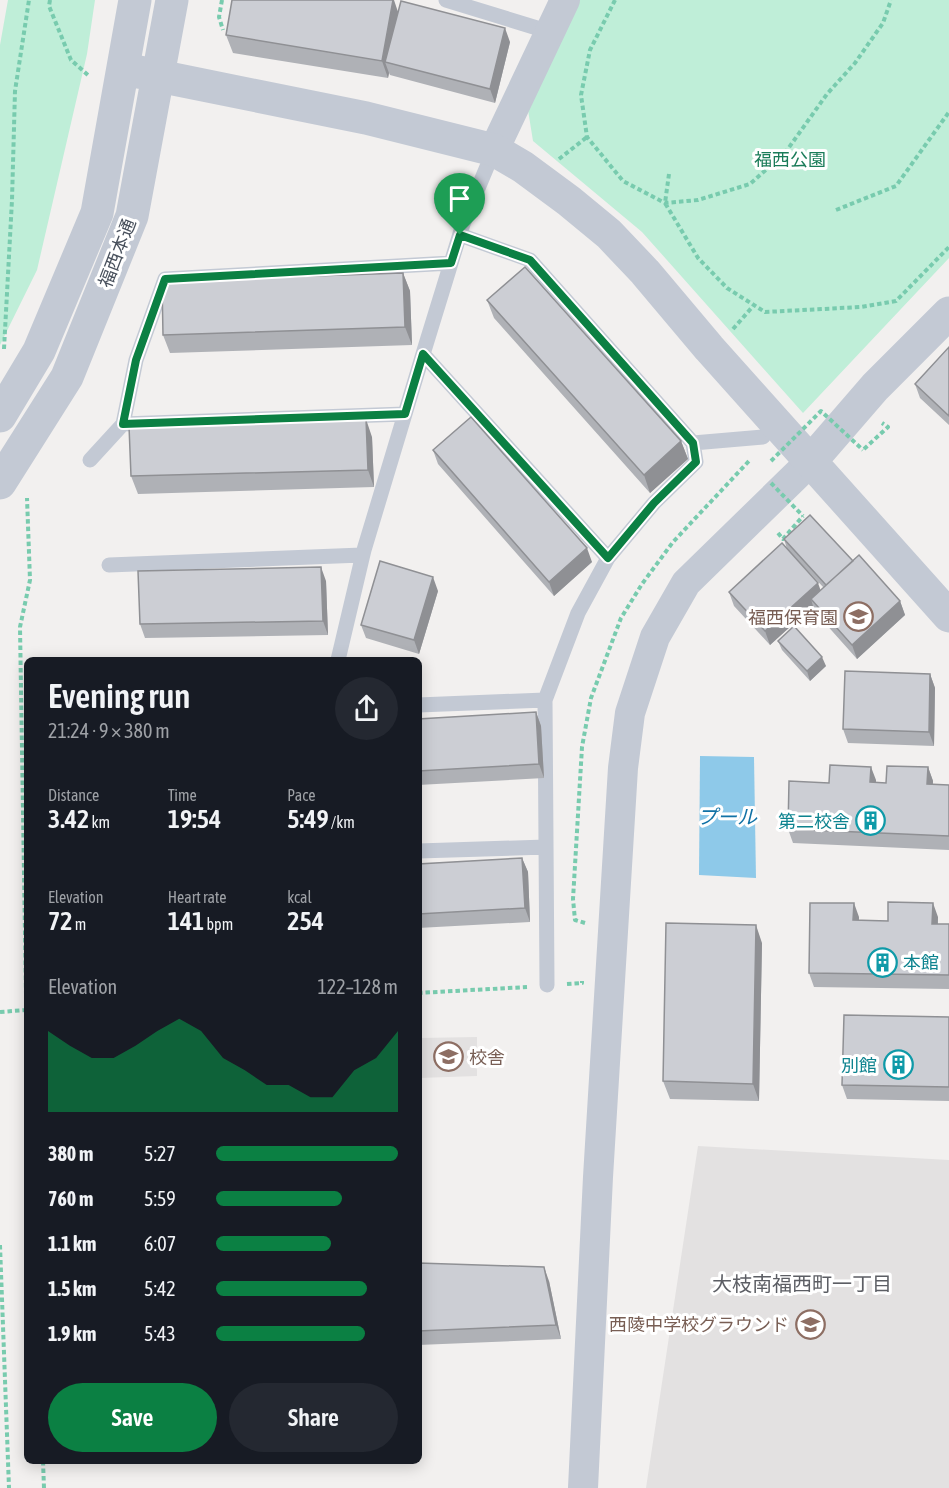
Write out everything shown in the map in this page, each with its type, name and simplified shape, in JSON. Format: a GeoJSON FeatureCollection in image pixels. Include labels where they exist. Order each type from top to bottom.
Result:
{"type":"FeatureCollection","features":[{"type":"Feature","properties":{"kind":"street","name":"福西本通"},"geometry":{"type":"LineString","coordinates":[[0,416],[39,351],[97,213],[135,0]]}},
{"type":"Feature","properties":{"kind":"street","name":"福西本通"},"geometry":{"type":"LineString","coordinates":[[13,485],[67,377],[132,216],[172,0]]}},
{"type":"Feature","properties":{"kind":"street"},"geometry":{"type":"LineString","coordinates":[[494,150],[565,0]]}},
{"type":"Feature","properties":{"kind":"street"},"geometry":{"type":"LineString","coordinates":[[124,69],[366,118],[494,150],[523,167],[609,234],[949,616]]}},
{"type":"Feature","properties":{"kind":"street"},"geometry":{"type":"LineString","coordinates":[[583,1488],[598,1177],[622,768],[630,713],[655,637],[686,583],[811,461],[875,387],[949,313]]}},
{"type":"Feature","properties":{"kind":"lane"},"geometry":{"type":"LineString","coordinates":[[446,0],[550,32]]}},
{"type":"Feature","properties":{"kind":"lane"},"geometry":{"type":"LineString","coordinates":[[339,657],[362,555],[423,354],[460,235],[494,150]]}},
{"type":"Feature","properties":{"kind":"lane"},"geometry":{"type":"LineString","coordinates":[[460,235],[530,260],[693,443],[696,462],[654,503],[608,558],[578,613],[545,700],[547,985]]}},
{"type":"Feature","properties":{"kind":"lane"},"geometry":{"type":"LineString","coordinates":[[90,460],[123,424],[136,360],[165,279],[451,263]]}},
{"type":"Feature","properties":{"kind":"lane"},"geometry":{"type":"LineString","coordinates":[[423,354],[608,558]]}},
{"type":"Feature","properties":{"kind":"lane"},"geometry":{"type":"LineString","coordinates":[[123,424],[405,414]]}},
{"type":"Feature","properties":{"kind":"lane"},"geometry":{"type":"LineString","coordinates":[[693,443],[763,437]]}},
{"type":"Feature","properties":{"kind":"lane"},"geometry":{"type":"LineString","coordinates":[[109,565],[362,555]]}},
{"type":"Feature","properties":{"kind":"lane"},"geometry":{"type":"LineString","coordinates":[[422,705],[545,700]]}},
{"type":"Feature","properties":{"kind":"lane"},"geometry":{"type":"LineString","coordinates":[[422,851],[546,847]]}},
{"type":"Feature","properties":{"kind":"path"},"geometry":{"type":"LineString","coordinates":[[3,360],[12,200],[15,91],[29,0]]}},
{"type":"Feature","properties":{"kind":"path"},"geometry":{"type":"LineString","coordinates":[[50,0],[49,6],[71,60],[91,78]]}},
{"type":"Feature","properties":{"kind":"path"},"geometry":{"type":"LineString","coordinates":[[222,0],[219,17],[223,30]]}},
{"type":"Feature","properties":{"kind":"path"},"geometry":{"type":"LineString","coordinates":[[615,0],[590,50],[581,95],[587,137],[623,181],[665,203],[698,258],[726,288],[765,312],[861,307],[896,301],[949,247]]}},
{"type":"Feature","properties":{"kind":"path"},"geometry":{"type":"LineString","coordinates":[[665,203],[698,200],[750,184],[785,153],[827,94],[855,63],[872,39],[883,23],[891,0]]}},
{"type":"Feature","properties":{"kind":"path"},"geometry":{"type":"LineString","coordinates":[[836,210],[896,186],[949,112]]}},
{"type":"Feature","properties":{"kind":"path"},"geometry":{"type":"LineString","coordinates":[[551,165],[587,137]]}},
{"type":"Feature","properties":{"kind":"path"},"geometry":{"type":"LineString","coordinates":[[665,203],[669,174]]}},
{"type":"Feature","properties":{"kind":"path"},"geometry":{"type":"LineString","coordinates":[[732,330],[754,305]]}},
{"type":"Feature","properties":{"kind":"path"},"geometry":{"type":"LineString","coordinates":[[771,461],[820,411],[863,450]]}},
{"type":"Feature","properties":{"kind":"path"},"geometry":{"type":"LineString","coordinates":[[771,483],[803,516]]}},
{"type":"Feature","properties":{"kind":"path"},"geometry":{"type":"LineString","coordinates":[[13,485],[30,522],[30,580],[20,627],[24,882]]}},
{"type":"Feature","properties":{"kind":"path"},"geometry":{"type":"LineString","coordinates":[[422,993],[582,983]]}},
{"type":"Feature","properties":{"kind":"path"},"geometry":{"type":"LineString","coordinates":[[0,1012],[24,1010]]}},
{"type":"Feature","properties":{"kind":"path"},"geometry":{"type":"LineString","coordinates":[[0,1245],[9,1488]]}},
{"type":"Feature","properties":{"kind":"path"},"geometry":{"type":"LineString","coordinates":[[43,1464],[44,1488]]}},
{"type":"Feature","properties":{"kind":"shaded area","name":"校舎"},"geometry":{"type":"Polygon","coordinates":[[[477,1037],[477,1076],[422,1078],[422,1038],[477,1037]]]}},
{"type":"Feature","properties":{"kind":"shaded area","name":"西陵中学校グラウンド"},"geometry":{"type":"Polygon","coordinates":[[[698,1146],[949,1160],[949,1488],[646,1488],[698,1146]]]}},
{"type":"Feature","properties":{"kind":"green space"},"geometry":{"type":"Polygon","coordinates":[[[8,0],[95,0],[87,54],[37,270],[0,345],[0,45],[8,0]]]}},
{"type":"Feature","properties":{"kind":"green space","name":"福西公園"},"geometry":{"type":"Polygon","coordinates":[[[579,0],[949,0],[949,258],[803,413],[642,232],[533,141],[528,110],[579,0]]]}},
{"type":"Feature","properties":{"kind":"water","name":"プール"},"geometry":{"type":"Polygon","coordinates":[[[700,756],[754,757],[756,878],[699,875],[700,756]]]}},
{"type":"Feature","properties":{"kind":"building"},"geometry":{"type":"Polygon","coordinates":[[[232,0],[393,0],[382,61],[226,35],[232,0]]]}},
{"type":"Feature","properties":{"kind":"building"},"geometry":{"type":"Polygon","coordinates":[[[401,1],[505,28],[490,89],[385,62],[401,1]]]}},
{"type":"Feature","properties":{"kind":"building"},"geometry":{"type":"Polygon","coordinates":[[[525,267],[681,441],[644,475],[487,300],[525,267]]]}},
{"type":"Feature","properties":{"kind":"building"},"geometry":{"type":"Polygon","coordinates":[[[403,273],[405,327],[163,335],[162,281],[403,273]]]}},
{"type":"Feature","properties":{"kind":"building"},"geometry":{"type":"Polygon","coordinates":[[[949,347],[949,416],[915,384],[949,347]]]}},
{"type":"Feature","properties":{"kind":"building"},"geometry":{"type":"Polygon","coordinates":[[[471,417],[587,548],[549,582],[433,450],[471,417]]]}},
{"type":"Feature","properties":{"kind":"building"},"geometry":{"type":"Polygon","coordinates":[[[366,419],[368,470],[131,476],[129,426],[366,419]]]}},
{"type":"Feature","properties":{"kind":"building"},"geometry":{"type":"Polygon","coordinates":[[[810,515],[853,561],[826,585],[784,539],[810,515]]]}},
{"type":"Feature","properties":{"kind":"building"},"geometry":{"type":"Polygon","coordinates":[[[782,543],[818,583],[765,631],[729,592],[782,543]]]}},
{"type":"Feature","properties":{"kind":"building"},"geometry":{"type":"Polygon","coordinates":[[[859,555],[900,601],[852,645],[811,599],[859,555]]]}},
{"type":"Feature","properties":{"kind":"building"},"geometry":{"type":"Polygon","coordinates":[[[380,561],[433,577],[414,640],[361,625],[380,561]]]}},
{"type":"Feature","properties":{"kind":"building"},"geometry":{"type":"Polygon","coordinates":[[[321,567],[323,621],[140,624],[138,571],[321,567]]]}},
{"type":"Feature","properties":{"kind":"building"},"geometry":{"type":"Polygon","coordinates":[[[794,626],[822,657],[807,671],[778,641],[794,626]]]}},
{"type":"Feature","properties":{"kind":"building"},"geometry":{"type":"Polygon","coordinates":[[[845,671],[930,674],[929,732],[843,729],[845,671]]]}},
{"type":"Feature","properties":{"kind":"building"},"geometry":{"type":"Polygon","coordinates":[[[536,712],[539,764],[422,771],[422,719],[536,712]]]}},
{"type":"Feature","properties":{"kind":"building","name":"第二校舎"},"geometry":{"type":"Polygon","coordinates":[[[830,765],[871,767],[870,782],[886,783],[887,766],[928,767],[927,784],[949,785],[949,836],[788,829],[789,781],[829,783],[830,765]]]}},
{"type":"Feature","properties":{"kind":"building"},"geometry":{"type":"Polygon","coordinates":[[[522,858],[525,908],[422,914],[422,864],[522,858]]]}},
{"type":"Feature","properties":{"kind":"building","name":"本館"},"geometry":{"type":"Polygon","coordinates":[[[888,902],[933,903],[932,924],[949,924],[949,975],[809,973],[810,903],[854,903],[853,920],[888,921],[888,902]]]}},
{"type":"Feature","properties":{"kind":"building"},"geometry":{"type":"Polygon","coordinates":[[[666,923],[756,925],[753,1084],[663,1081],[666,923]]]}},
{"type":"Feature","properties":{"kind":"building","name":"別館"},"geometry":{"type":"Polygon","coordinates":[[[844,1015],[949,1017],[949,1087],[842,1085],[844,1015]]]}},
{"type":"Feature","properties":{"kind":"building"},"geometry":{"type":"Polygon","coordinates":[[[422,1263],[544,1267],[556,1325],[422,1331],[422,1263]]]}},
{"type":"Feature","properties":{"kind":"place","name":"福西保育園"},"geometry":{"type":"Point","coordinates":[859,617]}},
{"type":"Feature","properties":{"kind":"place","name":"第二校舎"},"geometry":{"type":"Point","coordinates":[871,821]}},
{"type":"Feature","properties":{"kind":"place","name":"本館"},"geometry":{"type":"Point","coordinates":[882,962]}},
{"type":"Feature","properties":{"kind":"place","name":"校舎"},"geometry":{"type":"Point","coordinates":[448,1057]}},
{"type":"Feature","properties":{"kind":"place","name":"別館"},"geometry":{"type":"Point","coordinates":[898,1065]}},
{"type":"Feature","properties":{"kind":"place","name":"西陵中学校グラウンド"},"geometry":{"type":"Point","coordinates":[810,1324]}},
{"type":"Feature","properties":{"kind":"district","name":"大枝南福西町一丁目"},"geometry":{"type":"Point","coordinates":[802,1283]}},
{"type":"Feature","properties":{"kind":"route"},"geometry":{"type":"LineString","coordinates":[[460,235],[530,260],[693,443],[696,462],[654,503],[608,558],[423,354],[405,414],[123,424],[136,360],[165,279],[451,263],[460,235]]}}]}
